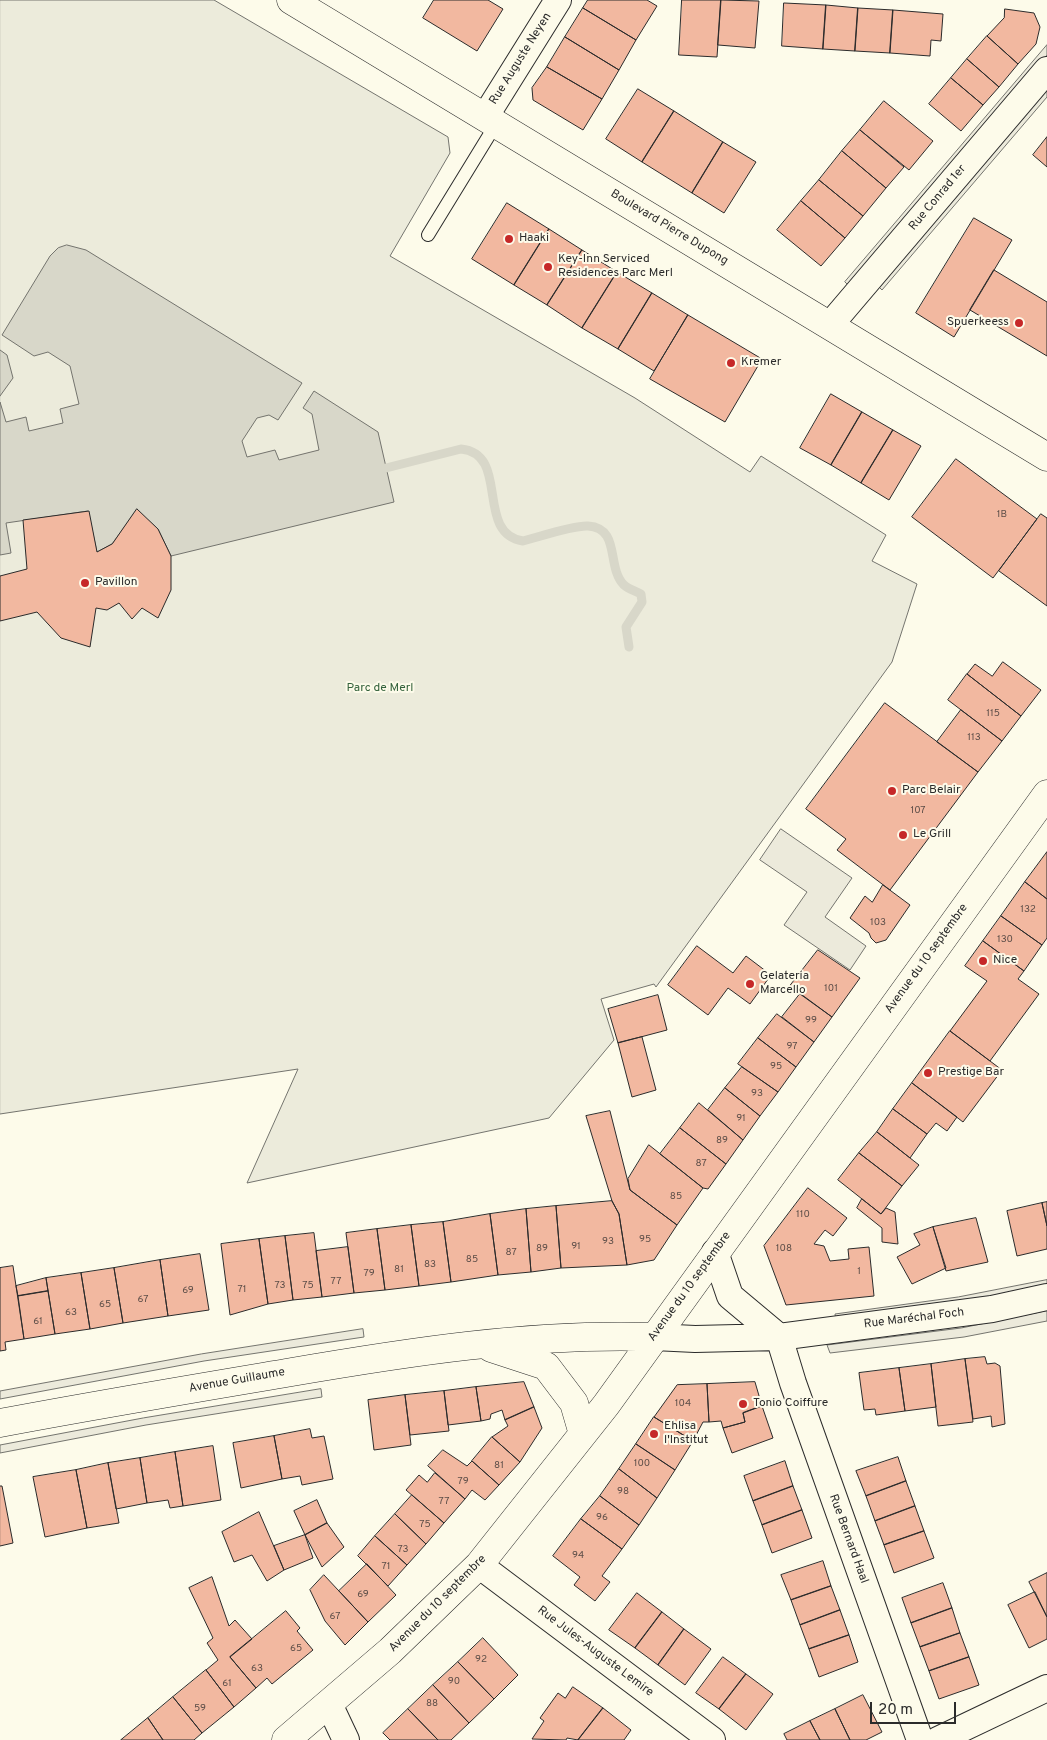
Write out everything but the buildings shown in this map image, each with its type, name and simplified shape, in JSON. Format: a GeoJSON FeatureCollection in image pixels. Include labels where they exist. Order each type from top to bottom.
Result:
{"type":"FeatureCollection","features":[{"type":"Feature","properties":{"kind":"main road","name":"Boulevard Pierre Dupong"},"geometry":{"type":"LineString","coordinates":[[291,0],[1047,457]]}},
{"type":"Feature","properties":{"kind":"main road","name":"Avenue du 10 septembre"},"geometry":{"type":"LineString","coordinates":[[286,1740],[390,1651],[479,1565],[583,1434],[1047,794]]}},
{"type":"Feature","properties":{"kind":"main road","name":"Avenue Guillaume"},"geometry":{"type":"LineString","coordinates":[[0,1423],[336,1364],[475,1343],[599,1335],[654,1337]]}},
{"type":"Feature","properties":{"kind":"main road","name":"Avenue Guillaume"},"geometry":{"type":"LineString","coordinates":[[475,1343],[546,1366],[574,1403],[583,1434]]}},
{"type":"Feature","properties":{"kind":"street","name":"Rue Auguste Neyen"},"geometry":{"type":"LineString","coordinates":[[491,121],[558,0]]}},
{"type":"Feature","properties":{"kind":"street","name":"Rue Conrad 1er"},"geometry":{"type":"LineString","coordinates":[[830,325],[1047,70]]}},
{"type":"Feature","properties":{"kind":"street"},"geometry":{"type":"LineString","coordinates":[[715,1252],[730,1296],[780,1336]]}},
{"type":"Feature","properties":{"kind":"street","name":"Rue Maréchal Foch"},"geometry":{"type":"LineString","coordinates":[[654,1337],[695,1339],[780,1336],[992,1309],[1047,1297]]}},
{"type":"Feature","properties":{"kind":"street","name":"Rue Bernard Haal"},"geometry":{"type":"LineString","coordinates":[[780,1336],[793,1383],[920,1740]]}},
{"type":"Feature","properties":{"kind":"street","name":"Rue Jules-Auguste Lemire"},"geometry":{"type":"LineString","coordinates":[[479,1565],[712,1740]]}},
{"type":"Feature","properties":{"kind":"street"},"geometry":{"type":"LineString","coordinates":[[938,1740],[1047,1688]]}},
{"type":"Feature","properties":{"kind":"street"},"geometry":{"type":"LineString","coordinates":[[329,1704],[346,1740]]}},
{"type":"Feature","properties":{"kind":"lane"},"geometry":{"type":"LineString","coordinates":[[428,236],[491,121]]}},
{"type":"Feature","properties":{"kind":"green space","name":"Parc de Merl"},"geometry":{"type":"Polygon","coordinates":[[[0,0],[214,0],[448,137],[450,153],[390,256],[635,398],[750,472],[761,456],[886,535],[872,561],[917,584],[892,662],[656,987],[654,984],[601,999],[614,1040],[549,1118],[247,1183],[298,1069],[0,1114],[0,0]]]}},
{"type":"Feature","properties":{"kind":"shaded area"},"geometry":{"type":"Polygon","coordinates":[[[1047,45],[1047,55],[850,287],[845,282],[1047,45]]]}},
{"type":"Feature","properties":{"kind":"shaded area"},"geometry":{"type":"Polygon","coordinates":[[[1047,86],[1047,97],[882,290],[877,285],[1047,86]]]}},
{"type":"Feature","properties":{"kind":"shaded area"},"geometry":{"type":"Polygon","coordinates":[[[67,245],[86,250],[302,383],[278,420],[269,415],[257,418],[242,441],[247,457],[275,450],[279,460],[319,450],[312,414],[303,408],[314,391],[378,432],[394,502],[171,556],[158,529],[137,510],[112,544],[97,552],[88,511],[6,523],[11,553],[0,555],[0,402],[6,422],[26,417],[29,431],[63,423],[60,409],[79,404],[70,366],[48,352],[34,356],[2,335],[50,256],[58,248],[67,245]]]}},
{"type":"Feature","properties":{"kind":"shaded area"},"geometry":{"type":"Polygon","coordinates":[[[0,350],[7,355],[13,378],[0,396],[0,350]]]}},
{"type":"Feature","properties":{"kind":"shaded area"},"geometry":{"type":"Polygon","coordinates":[[[781,829],[852,878],[825,917],[866,946],[850,970],[784,925],[807,892],[760,860],[781,829]]]}},
{"type":"Feature","properties":{"kind":"shaded area"},"geometry":{"type":"Polygon","coordinates":[[[1047,1280],[1047,1288],[836,1321],[835,1314],[958,1297],[1047,1280]]]}},
{"type":"Feature","properties":{"kind":"shaded area"},"geometry":{"type":"Polygon","coordinates":[[[1047,1311],[1047,1321],[964,1337],[830,1353],[827,1345],[961,1328],[1047,1311]]]}},
{"type":"Feature","properties":{"kind":"shaded area"},"geometry":{"type":"Polygon","coordinates":[[[363,1329],[364,1337],[204,1361],[0,1399],[0,1391],[201,1354],[363,1329]]]}},
{"type":"Feature","properties":{"kind":"shaded area"},"geometry":{"type":"Polygon","coordinates":[[[321,1389],[322,1397],[146,1425],[0,1453],[0,1445],[143,1418],[321,1389]]]}},
{"type":"Feature","properties":{"kind":"waterway"},"geometry":{"type":"LineString","coordinates":[[386,468],[461,449],[476,454],[485,464],[490,478],[495,510],[500,524],[508,535],[523,541],[574,527],[588,526],[598,528],[609,541],[615,568],[624,585],[641,594],[642,602],[626,627],[629,647]]}},
{"type":"Feature","properties":{"kind":"place","name":"Haaki"},"geometry":{"type":"Point","coordinates":[509,239]}},
{"type":"Feature","properties":{"kind":"place","name":"Key-Inn Serviced Residences Parc Merl"},"geometry":{"type":"Point","coordinates":[548,267]}},
{"type":"Feature","properties":{"kind":"place","name":"Spuerkeess"},"geometry":{"type":"Point","coordinates":[1019,323]}},
{"type":"Feature","properties":{"kind":"place","name":"Kremer"},"geometry":{"type":"Point","coordinates":[731,363]}},
{"type":"Feature","properties":{"kind":"place","name":"Pavillon"},"geometry":{"type":"Point","coordinates":[85,583]}},
{"type":"Feature","properties":{"kind":"place","name":"Parc Belair"},"geometry":{"type":"Point","coordinates":[892,791]}},
{"type":"Feature","properties":{"kind":"place","name":"Le Grill"},"geometry":{"type":"Point","coordinates":[903,835]}},
{"type":"Feature","properties":{"kind":"place","name":"Nice"},"geometry":{"type":"Point","coordinates":[983,961]}},
{"type":"Feature","properties":{"kind":"place","name":"Gelateria Marcello"},"geometry":{"type":"Point","coordinates":[750,984]}},
{"type":"Feature","properties":{"kind":"place","name":"Prestige Bar"},"geometry":{"type":"Point","coordinates":[928,1073]}},
{"type":"Feature","properties":{"kind":"place","name":"Tonio Coiffure"},"geometry":{"type":"Point","coordinates":[743,1404]}},
{"type":"Feature","properties":{"kind":"place","name":"Ehlisa l'Institut"},"geometry":{"type":"Point","coordinates":[654,1434]}}]}
